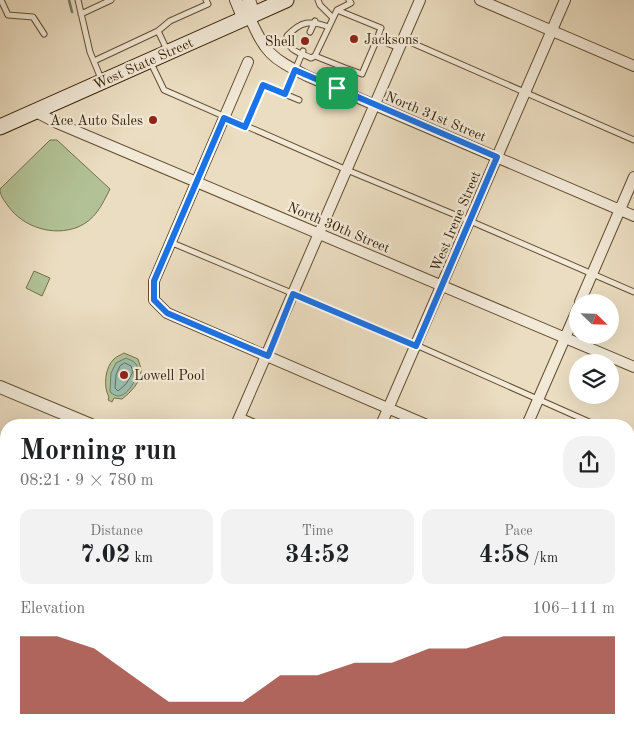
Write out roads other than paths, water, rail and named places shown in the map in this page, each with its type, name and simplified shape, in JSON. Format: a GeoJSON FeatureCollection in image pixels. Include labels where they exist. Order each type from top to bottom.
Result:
{"type":"FeatureCollection","features":[{"type":"Feature","properties":{"kind":"main road","name":"West State Street"},"geometry":{"type":"LineString","coordinates":[[0,127],[286,0]]}},
{"type":"Feature","properties":{"kind":"street"},"geometry":{"type":"LineString","coordinates":[[236,0],[241,12],[249,16],[251,6],[249,0]]}},
{"type":"Feature","properties":{"kind":"street"},"geometry":{"type":"LineString","coordinates":[[238,419],[268,356],[420,0]]}},
{"type":"Feature","properties":{"kind":"street"},"geometry":{"type":"LineString","coordinates":[[480,0],[634,66]]}},
{"type":"Feature","properties":{"kind":"street","name":"West Irene Street"},"geometry":{"type":"LineString","coordinates":[[384,419],[565,0]]}},
{"type":"Feature","properties":{"kind":"street","name":"North 31st Street"},"geometry":{"type":"LineString","coordinates":[[249,16],[269,54],[295,70],[634,216]]}},
{"type":"Feature","properties":{"kind":"street"},"geometry":{"type":"LineString","coordinates":[[248,62],[154,281],[154,300],[167,313],[414,419]]}},
{"type":"Feature","properties":{"kind":"street","name":"North 30th Street"},"geometry":{"type":"LineString","coordinates":[[34,111],[57,123],[634,367]]}},
{"type":"Feature","properties":{"kind":"street"},"geometry":{"type":"LineString","coordinates":[[584,294],[634,178]]}},
{"type":"Feature","properties":{"kind":"street"},"geometry":{"type":"LineString","coordinates":[[530,419],[569,328]]}},
{"type":"Feature","properties":{"kind":"street"},"geometry":{"type":"LineString","coordinates":[[0,387],[77,419]]}},
{"type":"Feature","properties":{"kind":"lane"},"geometry":{"type":"LineString","coordinates":[[1,0],[8,15],[33,17],[44,34]]}},
{"type":"Feature","properties":{"kind":"lane"},"geometry":{"type":"LineString","coordinates":[[78,0],[90,52],[102,81]]}},
{"type":"Feature","properties":{"kind":"lane"},"geometry":{"type":"LineString","coordinates":[[81,14],[111,0]]}},
{"type":"Feature","properties":{"kind":"lane"},"geometry":{"type":"LineString","coordinates":[[94,61],[158,31],[170,21],[208,4],[206,0]]}},
{"type":"Feature","properties":{"kind":"lane"},"geometry":{"type":"LineString","coordinates":[[318,0],[320,5],[333,18]]}},
{"type":"Feature","properties":{"kind":"lane"},"geometry":{"type":"LineString","coordinates":[[315,56],[336,10],[358,0]]}},
{"type":"Feature","properties":{"kind":"lane"},"geometry":{"type":"LineString","coordinates":[[329,27],[314,21],[296,26],[287,36],[287,44],[290,48],[302,52],[311,58],[315,56],[362,74],[381,28],[336,10]]}},
{"type":"Feature","properties":{"kind":"lane"},"geometry":{"type":"LineString","coordinates":[[310,32],[314,21]]}},
{"type":"Feature","properties":{"kind":"lane"},"geometry":{"type":"LineString","coordinates":[[158,31],[168,52]]}},
{"type":"Feature","properties":{"kind":"lane"},"geometry":{"type":"LineString","coordinates":[[378,39],[401,44],[525,93],[634,140]]}},
{"type":"Feature","properties":{"kind":"lane"},"geometry":{"type":"LineString","coordinates":[[285,94],[302,52]]}},
{"type":"Feature","properties":{"kind":"lane"},"geometry":{"type":"LineString","coordinates":[[150,60],[164,90],[224,118],[634,292]]}},
{"type":"Feature","properties":{"kind":"lane"},"geometry":{"type":"LineString","coordinates":[[337,88],[345,68]]}},
{"type":"Feature","properties":{"kind":"lane"},"geometry":{"type":"LineString","coordinates":[[245,127],[263,85],[299,100]]}},
{"type":"Feature","properties":{"kind":"lane"},"geometry":{"type":"LineString","coordinates":[[170,242],[416,346],[582,419]]}},
{"type":"Feature","properties":{"kind":"water","name":"Lowell Pool"},"geometry":{"type":"Polygon","coordinates":[[[126,358],[136,364],[136,378],[126,393],[117,396],[110,391],[111,373],[116,363],[126,358]]]}},
{"type":"Feature","properties":{"kind":"waterway"},"geometry":{"type":"LineString","coordinates":[[69,0],[72,12]]}},
{"type":"Feature","properties":{"kind":"place","name":"Jacksons"},"geometry":{"type":"Point","coordinates":[354,39]}},
{"type":"Feature","properties":{"kind":"place","name":"Shell"},"geometry":{"type":"Point","coordinates":[305,41]}},
{"type":"Feature","properties":{"kind":"place","name":"Ace Auto Sales"},"geometry":{"type":"Point","coordinates":[153,120]}},
{"type":"Feature","properties":{"kind":"place","name":"Lowell Pool"},"geometry":{"type":"Point","coordinates":[124,375]}}]}
